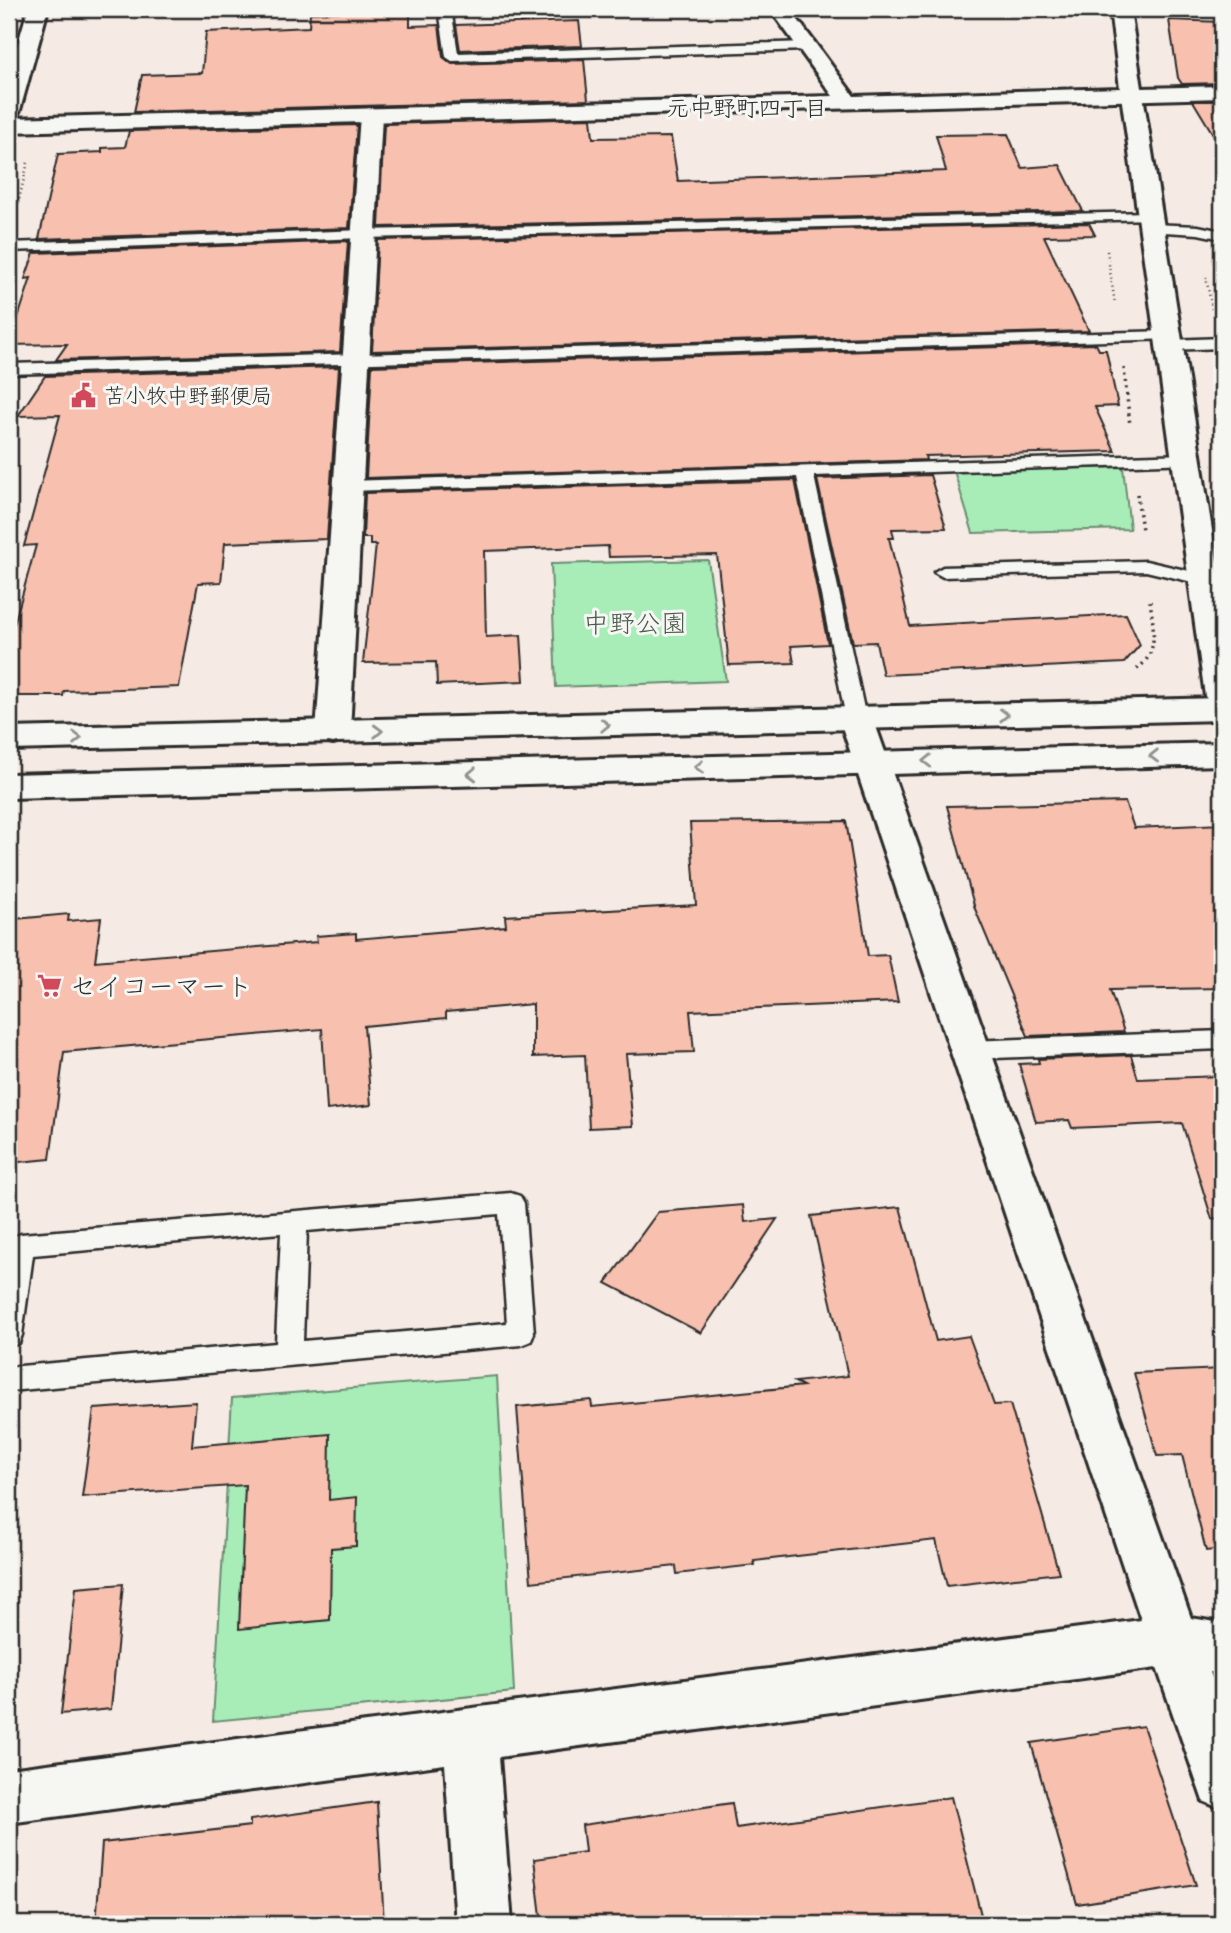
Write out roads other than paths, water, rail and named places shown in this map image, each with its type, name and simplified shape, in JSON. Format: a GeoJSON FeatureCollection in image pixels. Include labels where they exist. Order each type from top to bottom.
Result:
{"type":"FeatureCollection","features":[{"type":"Feature","properties":{"kind":"main road"},"geometry":{"type":"LineString","coordinates":[[9,110],[38,9]]}},
{"type":"Feature","properties":{"kind":"main road"},"geometry":{"type":"LineString","coordinates":[[780,9],[848,102]]}},
{"type":"Feature","properties":{"kind":"main road"},"geometry":{"type":"LineString","coordinates":[[1120,9],[1222,696]]}},
{"type":"Feature","properties":{"kind":"main road"},"geometry":{"type":"LineString","coordinates":[[9,125],[1222,93]]}},
{"type":"Feature","properties":{"kind":"main road"},"geometry":{"type":"LineString","coordinates":[[333,732],[371,115]]}},
{"type":"Feature","properties":{"kind":"main road"},"geometry":{"type":"LineString","coordinates":[[9,739],[1222,709]]}},
{"type":"Feature","properties":{"kind":"main road"},"geometry":{"type":"LineString","coordinates":[[856,718],[970,1050],[1198,1644],[1222,1782]]}},
{"type":"Feature","properties":{"kind":"main road"},"geometry":{"type":"LineString","coordinates":[[9,786],[1222,754]]}},
{"type":"Feature","properties":{"kind":"main road"},"geometry":{"type":"LineString","coordinates":[[9,1796],[470,1734],[1198,1644]]}},
{"type":"Feature","properties":{"kind":"main road"},"geometry":{"type":"LineString","coordinates":[[470,1734],[484,1924]]}},
{"type":"Feature","properties":{"kind":"lane"},"geometry":{"type":"LineString","coordinates":[[445,9],[452,57],[807,46]]}},
{"type":"Feature","properties":{"kind":"lane"},"geometry":{"type":"LineString","coordinates":[[9,247],[363,234],[1102,218],[1151,222],[1222,235]]}},
{"type":"Feature","properties":{"kind":"lane"},"geometry":{"type":"LineString","coordinates":[[9,369],[1120,337],[1222,343]]}},
{"type":"Feature","properties":{"kind":"lane"},"geometry":{"type":"LineString","coordinates":[[348,486],[1187,459]]}},
{"type":"Feature","properties":{"kind":"lane"},"geometry":{"type":"LineString","coordinates":[[804,471],[856,718]]}},
{"type":"Feature","properties":{"kind":"lane"},"geometry":{"type":"LineString","coordinates":[[943,572],[1146,566],[1205,580]]}},
{"type":"Feature","properties":{"kind":"lane"},"geometry":{"type":"LineString","coordinates":[[970,1050],[1222,1040]]}},
{"type":"Feature","properties":{"kind":"lane"},"geometry":{"type":"LineString","coordinates":[[9,1335],[21,1245],[512,1203],[521,1333],[9,1379]]}},
{"type":"Feature","properties":{"kind":"lane"},"geometry":{"type":"LineString","coordinates":[[289,1354],[294,1222]]}},
{"type":"Feature","properties":{"kind":"place","name":"苫小牧中野郵便局"},"geometry":{"type":"Point","coordinates":[84,396]}},
{"type":"Feature","properties":{"kind":"place","name":"セイコーマート"},"geometry":{"type":"Point","coordinates":[50,986]}},
{"type":"Feature","properties":{"kind":"district","name":"元中野町四丁目"},"geometry":{"type":"Point","coordinates":[747,108]}},
{"type":"Feature","properties":{"kind":"park label","name":"中野公園"},"geometry":{"type":"Point","coordinates":[635,623]}}]}
